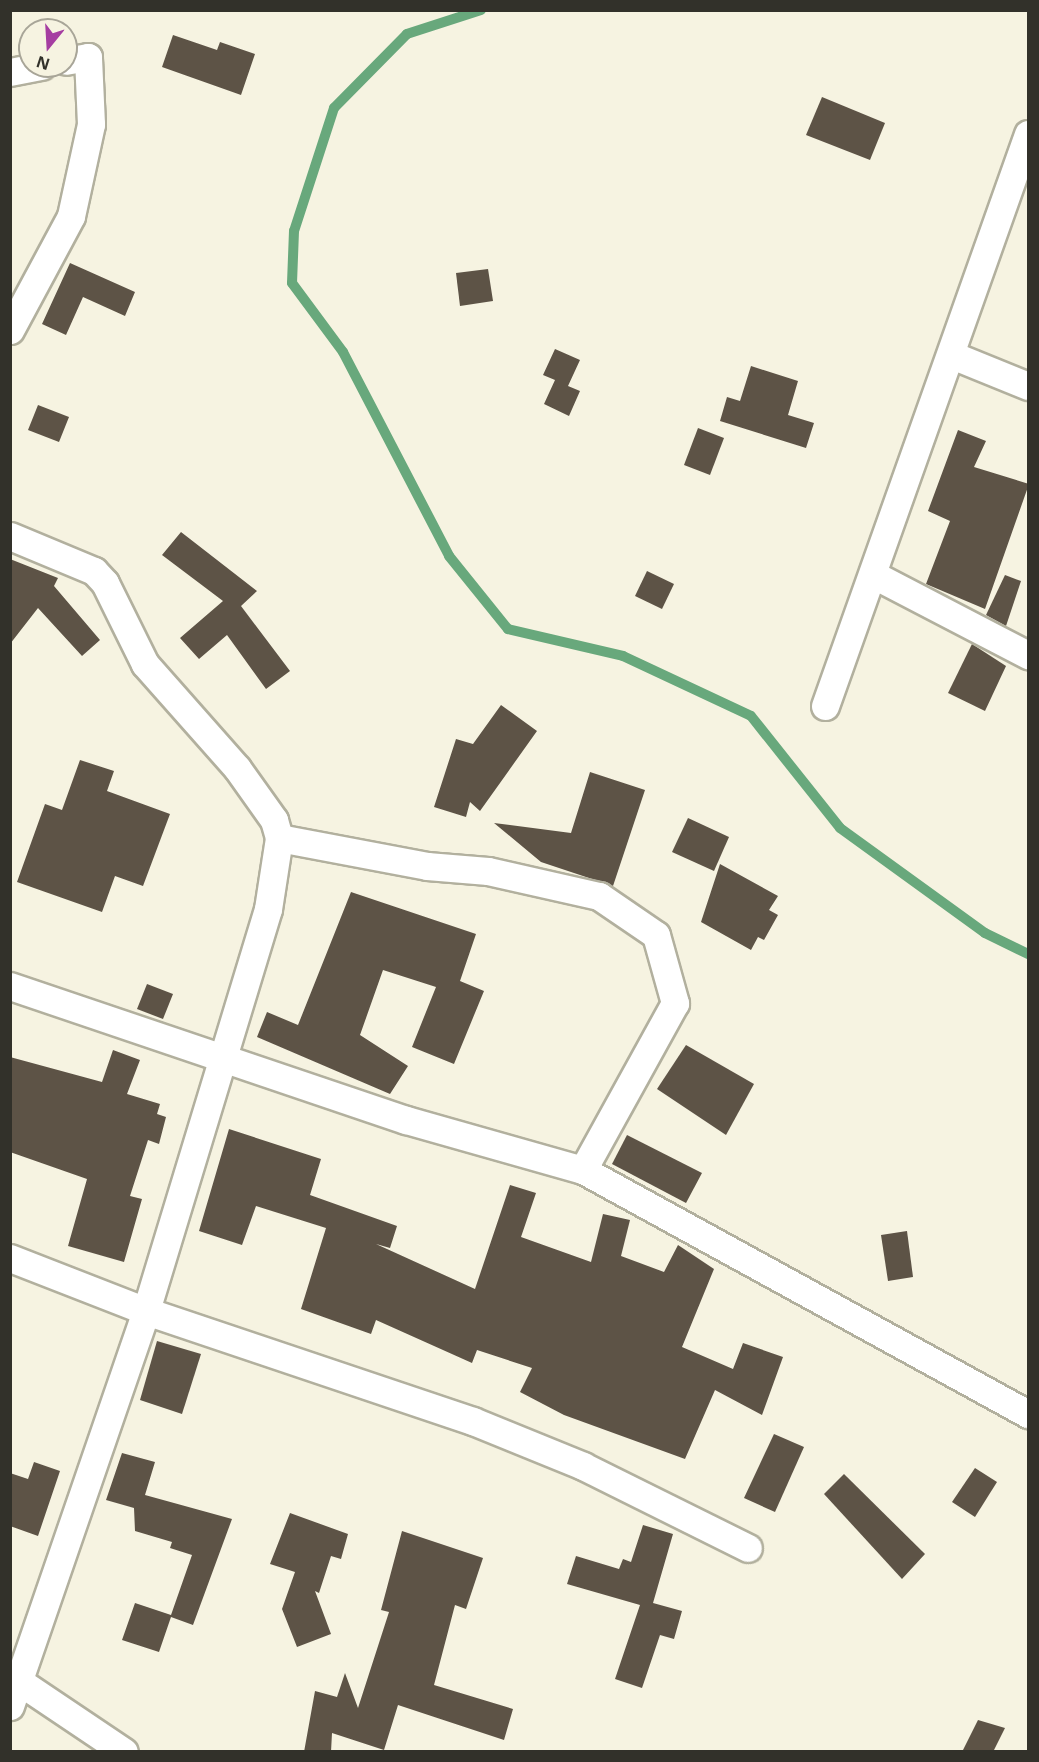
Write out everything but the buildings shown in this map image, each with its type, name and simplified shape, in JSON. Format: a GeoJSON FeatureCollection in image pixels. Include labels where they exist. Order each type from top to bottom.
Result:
{"type":"FeatureCollection","features":[{"type":"Feature","properties":{"kind":"street"},"geometry":{"type":"LineString","coordinates":[[10,330],[71,216],[91,124],[88,57],[78,59]]}},
{"type":"Feature","properties":{"kind":"street"},"geometry":{"type":"LineString","coordinates":[[825,706],[874,575],[1029,134]]}},
{"type":"Feature","properties":{"kind":"street"},"geometry":{"type":"LineString","coordinates":[[952,355],[1029,386]]}},
{"type":"Feature","properties":{"kind":"street"},"geometry":{"type":"LineString","coordinates":[[10,536],[100,577],[145,664],[237,768],[274,820],[279,838],[268,909],[220,1059],[146,1311],[10,1706]]}},
{"type":"Feature","properties":{"kind":"street"},"geometry":{"type":"LineString","coordinates":[[874,575],[1029,655]]}},
{"type":"Feature","properties":{"kind":"street"},"geometry":{"type":"LineString","coordinates":[[279,838],[499,873],[599,896],[656,935],[675,1003],[583,1170]]}},
{"type":"Feature","properties":{"kind":"street"},"geometry":{"type":"LineString","coordinates":[[10,986],[220,1059],[583,1170],[1029,1414]]}},
{"type":"Feature","properties":{"kind":"street"},"geometry":{"type":"LineString","coordinates":[[10,1258],[146,1311],[473,1421],[583,1466],[748,1548]]}},
{"type":"Feature","properties":{"kind":"street"},"geometry":{"type":"LineString","coordinates":[[20,1682],[124,1752]]}},
{"type":"Feature","properties":{"kind":"waterway"},"geometry":{"type":"LineString","coordinates":[[481,10],[407,34],[334,108],[294,231],[292,283],[343,352],[449,556],[508,629],[623,656],[751,716],[840,828],[985,933],[1028,954]]}}]}
